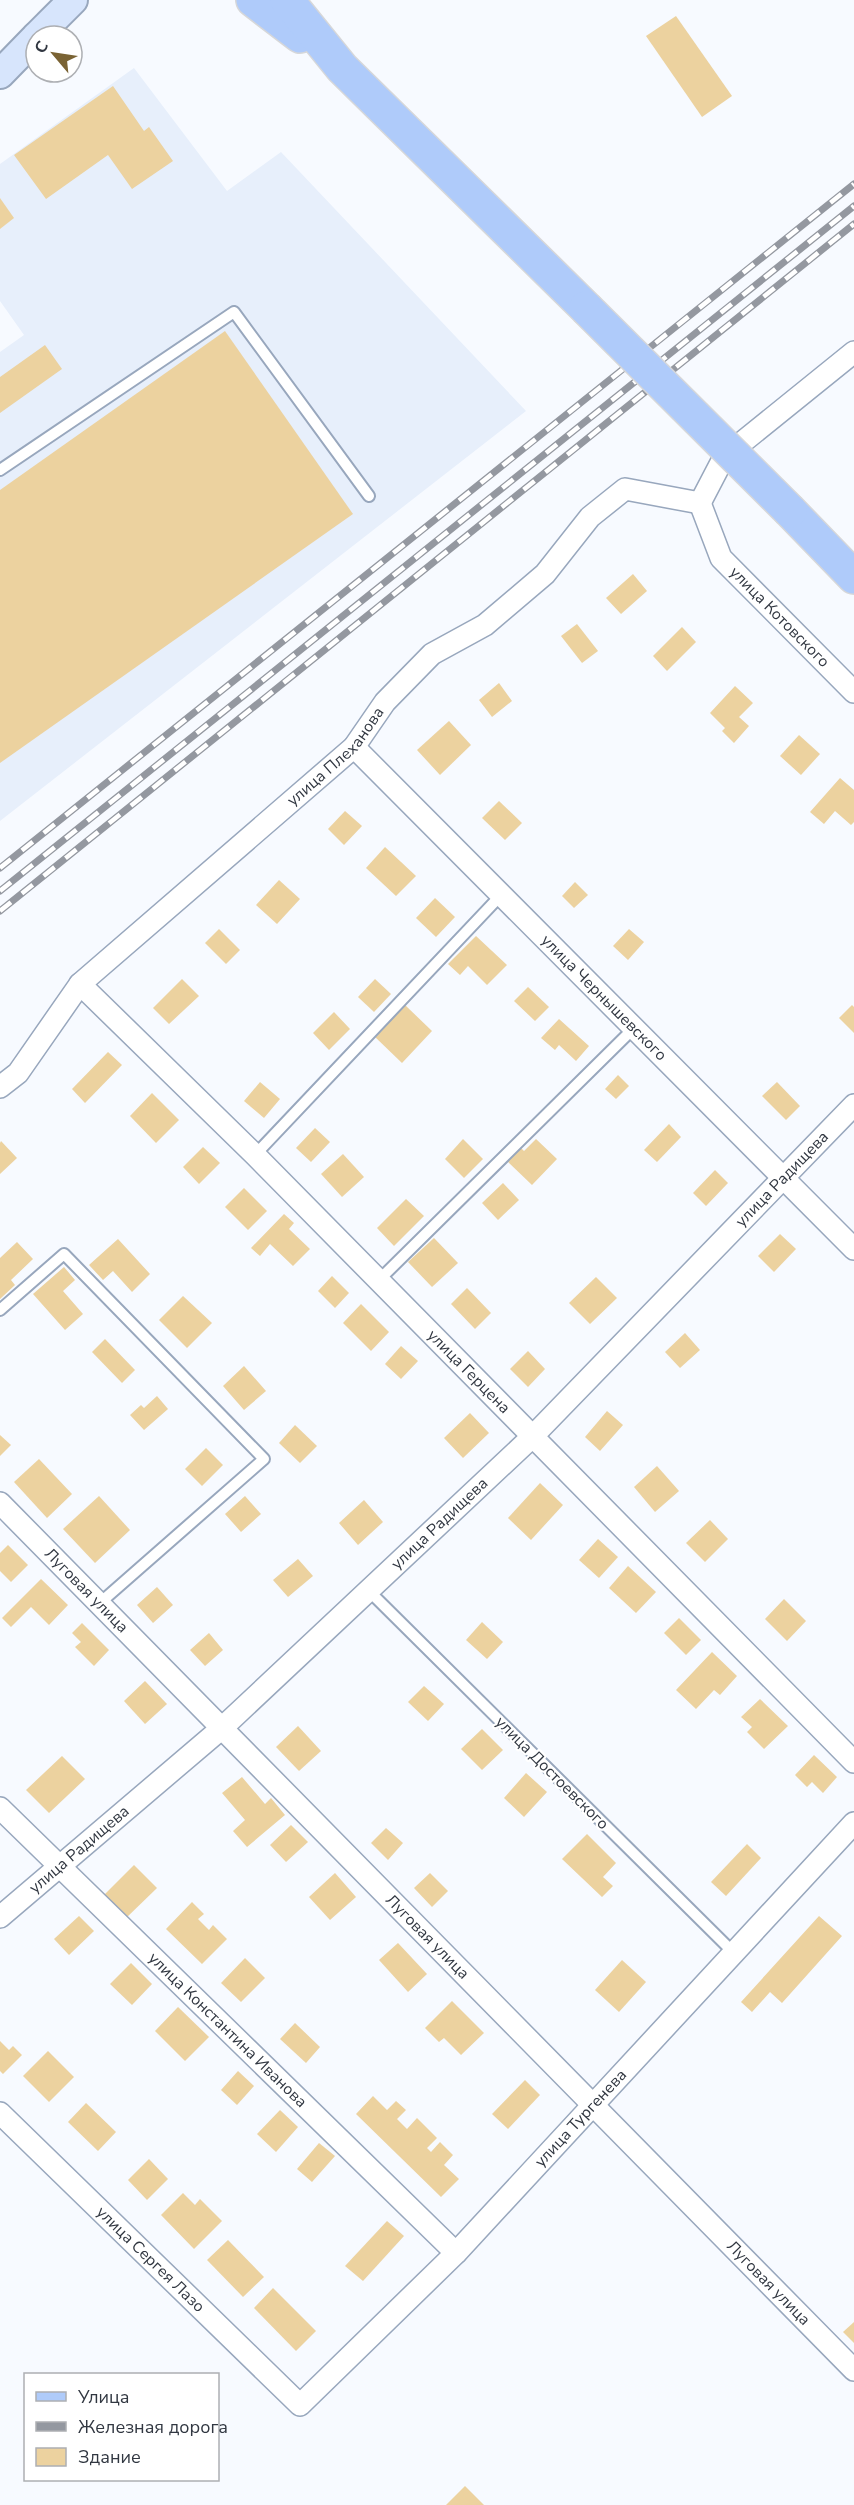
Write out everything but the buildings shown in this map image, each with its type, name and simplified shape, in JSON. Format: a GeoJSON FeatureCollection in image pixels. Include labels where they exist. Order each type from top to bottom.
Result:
{"type":"FeatureCollection","features":[{"type":"Feature","properties":{"kind":"main road"},"geometry":{"type":"LineString","coordinates":[[253,0],[342,68]]}},
{"type":"Feature","properties":{"kind":"main road"},"geometry":{"type":"LineString","coordinates":[[286,0],[342,68],[586,308],[854,577]]}},
{"type":"Feature","properties":{"kind":"main road"},"geometry":{"type":"LineString","coordinates":[[51,24],[72,4]]}},
{"type":"Feature","properties":{"kind":"main road"},"geometry":{"type":"LineString","coordinates":[[0,74],[24,50]]}},
{"type":"Feature","properties":{"kind":"street"},"geometry":{"type":"LineString","coordinates":[[700,503],[724,457],[854,352]]}},
{"type":"Feature","properties":{"kind":"street","name":"улица Плеханова"},"geometry":{"type":"LineString","coordinates":[[0,1087],[18,1073],[80,984],[354,747],[385,702],[432,654],[485,626],[545,574],[590,517],[625,489],[700,503]]}},
{"type":"Feature","properties":{"kind":"street","name":"улица Котовского"},"geometry":{"type":"LineString","coordinates":[[700,503],[721,558],[854,692]]}},
{"type":"Feature","properties":{"kind":"street","name":"улица Чернышевского"},"geometry":{"type":"LineString","coordinates":[[354,747],[502,893],[633,1029],[854,1249]]}},
{"type":"Feature","properties":{"kind":"street","name":"улица Герцена"},"geometry":{"type":"LineString","coordinates":[[80,984],[255,1155],[854,1762]]}},
{"type":"Feature","properties":{"kind":"street","name":"улица Радищева"},"geometry":{"type":"LineString","coordinates":[[0,1917],[222,1728],[532,1437],[854,1105]]}},
{"type":"Feature","properties":{"kind":"street","name":"Луговая улица"},"geometry":{"type":"LineString","coordinates":[[0,1503],[854,2370]]}},
{"type":"Feature","properties":{"kind":"street","name":"улица Константина Иванова"},"geometry":{"type":"LineString","coordinates":[[0,1808],[456,2253]]}},
{"type":"Feature","properties":{"kind":"street","name":"улица Тургенева"},"geometry":{"type":"LineString","coordinates":[[300,2406],[456,2253],[854,1823]]}},
{"type":"Feature","properties":{"kind":"street","name":"улица Сергея Лазо"},"geometry":{"type":"LineString","coordinates":[[0,2113],[300,2406]]}},
{"type":"Feature","properties":{"kind":"lane"},"geometry":{"type":"LineString","coordinates":[[0,470],[234,312],[369,496]]}},
{"type":"Feature","properties":{"kind":"lane"},"geometry":{"type":"LineString","coordinates":[[255,1155],[502,893]]}},
{"type":"Feature","properties":{"kind":"lane"},"geometry":{"type":"LineString","coordinates":[[379,1280],[633,1029]]}},
{"type":"Feature","properties":{"kind":"lane"},"geometry":{"type":"LineString","coordinates":[[0,1310],[64,1254],[264,1459],[100,1602]]}},
{"type":"Feature","properties":{"kind":"lane","name":"улица Достоевского"},"geometry":{"type":"LineString","coordinates":[[369,1591],[735,1954]]}},
{"type":"Feature","properties":{"kind":"shaded area"},"geometry":{"type":"Polygon","coordinates":[[[134,68],[227,191],[281,152],[526,411],[0,821],[0,352],[24,335],[0,301],[0,164],[134,68]]]}},
{"type":"Feature","properties":{"kind":"railway"},"geometry":{"type":"LineString","coordinates":[[0,868],[854,184]]}},
{"type":"Feature","properties":{"kind":"railway"},"geometry":{"type":"LineString","coordinates":[[0,891],[854,206]]}},
{"type":"Feature","properties":{"kind":"railway"},"geometry":{"type":"LineString","coordinates":[[0,911],[854,224]]}}]}
